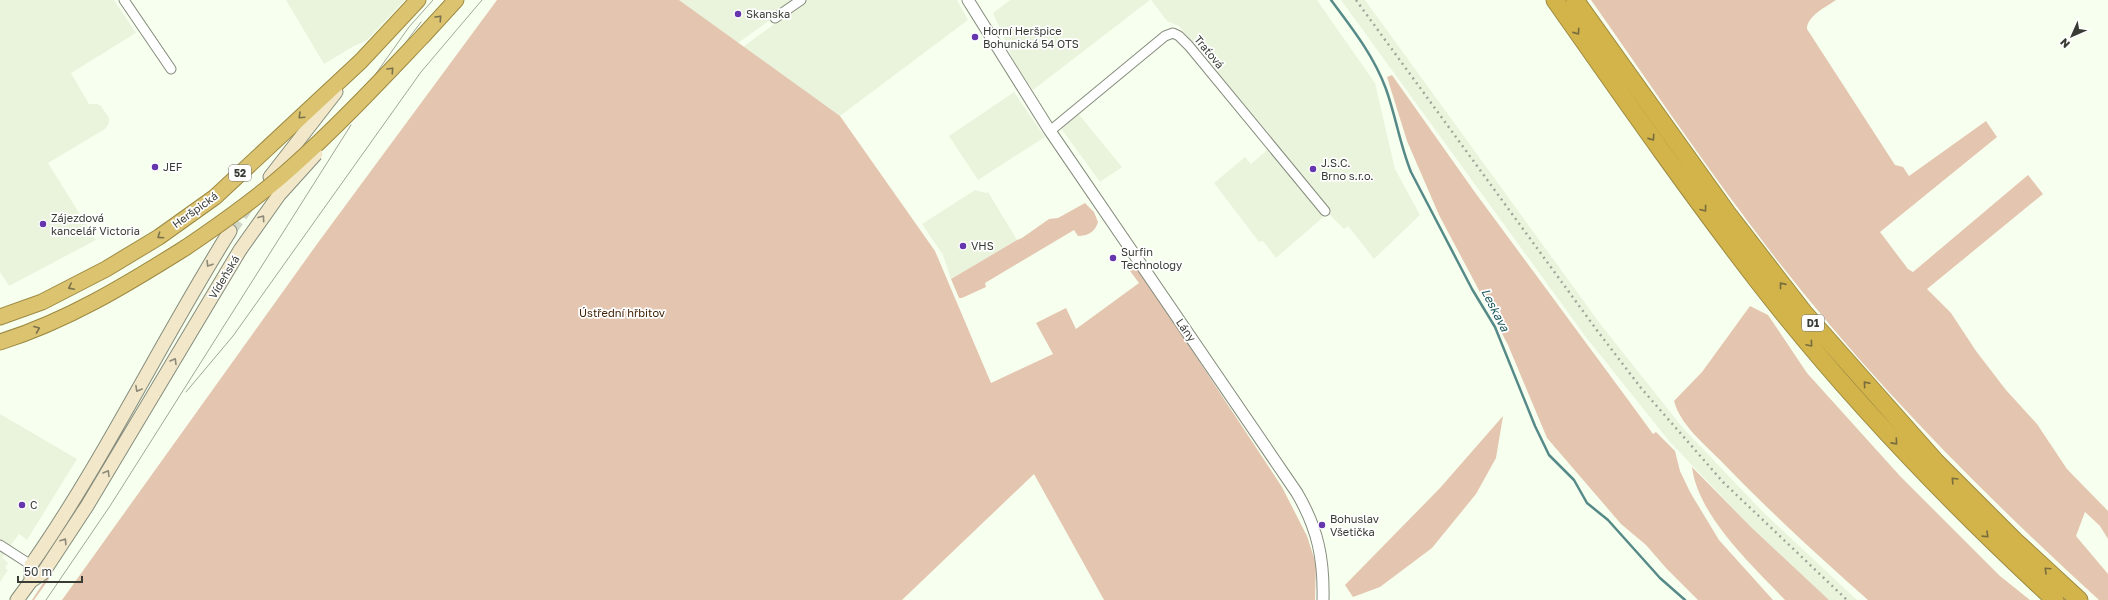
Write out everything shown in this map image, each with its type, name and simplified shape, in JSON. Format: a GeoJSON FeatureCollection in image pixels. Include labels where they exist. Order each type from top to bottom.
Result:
{"type":"FeatureCollection","features":[{"type":"Feature","properties":{"kind":"highway","name":"52"},"geometry":{"type":"LineString","coordinates":[[362,61],[418,0]]}},
{"type":"Feature","properties":{"kind":"highway","name":"Vídeňská"},"geometry":{"type":"LineString","coordinates":[[364,99],[456,0]]}},
{"type":"Feature","properties":{"kind":"highway","name":"D1"},"geometry":{"type":"LineString","coordinates":[[1555,0],[1680,178],[1793,324],[1870,414],[1961,512],[2055,600]]}},
{"type":"Feature","properties":{"kind":"highway","name":"D1"},"geometry":{"type":"LineString","coordinates":[[1575,0],[1727,213],[1804,313],[1936,462],[2009,535],[2079,600]]}},
{"type":"Feature","properties":{"kind":"highway","name":"Heršpická"},"geometry":{"type":"LineString","coordinates":[[0,317],[42,302],[106,269],[165,232],[215,197],[362,61]]}},
{"type":"Feature","properties":{"kind":"highway","name":"52"},"geometry":{"type":"LineString","coordinates":[[0,342],[51,323],[117,291],[186,248],[229,218],[291,168],[364,99]]}},
{"type":"Feature","properties":{"kind":"main road"},"geometry":{"type":"LineString","coordinates":[[270,177],[321,110],[362,61]]}},
{"type":"Feature","properties":{"kind":"main road","name":"Vídeňská"},"geometry":{"type":"LineString","coordinates":[[17,600],[31,580],[43,573],[87,506],[240,250],[279,195],[345,123],[364,99]]}},
{"type":"Feature","properties":{"kind":"main road","name":"Vídeňská"},"geometry":{"type":"LineString","coordinates":[[31,565],[96,464],[198,283],[230,231]]}},
{"type":"Feature","properties":{"kind":"main road"},"geometry":{"type":"LineString","coordinates":[[31,565],[31,580]]}},
{"type":"Feature","properties":{"kind":"street"},"geometry":{"type":"LineString","coordinates":[[124,0],[171,69]]}},
{"type":"Feature","properties":{"kind":"street"},"geometry":{"type":"LineString","coordinates":[[775,18],[801,0]]}},
{"type":"Feature","properties":{"kind":"street","name":"Lány"},"geometry":{"type":"LineString","coordinates":[[968,0],[1050,131],[1298,492],[1318,538],[1322,569],[1323,600]]}},
{"type":"Feature","properties":{"kind":"street","name":"Traťová"},"geometry":{"type":"LineString","coordinates":[[1050,131],[1165,36],[1173,33],[1179,36],[1189,46],[1325,211]]}},
{"type":"Feature","properties":{"kind":"street"},"geometry":{"type":"LineString","coordinates":[[0,545],[31,565]]}},
{"type":"Feature","properties":{"kind":"shaded area"},"geometry":{"type":"Polygon","coordinates":[[[0,0],[114,0],[136,33],[71,73],[89,104],[97,104],[101,106],[109,118],[109,123],[105,129],[48,163],[96,240],[9,286],[0,272],[0,0]]]}},
{"type":"Feature","properties":{"kind":"shaded area"},"geometry":{"type":"Polygon","coordinates":[[[286,0],[405,0],[366,41],[354,46],[324,64],[286,0]]]}},
{"type":"Feature","properties":{"kind":"shaded area","name":"Skanska"},"geometry":{"type":"Polygon","coordinates":[[[679,0],[798,0],[738,43],[679,0]]]}},
{"type":"Feature","properties":{"kind":"shaded area"},"geometry":{"type":"Polygon","coordinates":[[[807,0],[957,0],[968,20],[840,116],[743,47],[807,0]]]}},
{"type":"Feature","properties":{"kind":"shaded area"},"geometry":{"type":"Polygon","coordinates":[[[1010,0],[1150,0],[1033,90],[1014,62],[993,13],[1010,0]]]}},
{"type":"Feature","properties":{"kind":"shaded area"},"geometry":{"type":"Polygon","coordinates":[[[1151,0],[1317,0],[1375,83],[1395,169],[1420,215],[1374,259],[1348,226],[1344,229],[1328,213],[1276,258],[1263,241],[1259,242],[1214,183],[1245,157],[1251,164],[1273,145],[1179,26],[1167,21],[1151,0]]]}},
{"type":"Feature","properties":{"kind":"shaded area"},"geometry":{"type":"Polygon","coordinates":[[[1341,0],[1365,0],[1601,325],[1683,428],[1764,513],[1857,600],[1829,600],[1751,527],[1669,441],[1585,336],[1341,0]]]}},
{"type":"Feature","properties":{"kind":"shaded area"},"geometry":{"type":"Polygon","coordinates":[[[1014,92],[1045,137],[978,180],[949,136],[1014,92]]]}},
{"type":"Feature","properties":{"kind":"shaded area"},"geometry":{"type":"Polygon","coordinates":[[[1072,106],[1122,167],[1100,182],[1055,120],[1072,106]]]}},
{"type":"Feature","properties":{"kind":"shaded area"},"geometry":{"type":"Polygon","coordinates":[[[975,190],[986,193],[988,192],[1017,240],[951,279],[943,255],[922,224],[975,190]]]}},
{"type":"Feature","properties":{"kind":"shaded area"},"geometry":{"type":"Polygon","coordinates":[[[0,414],[77,459],[27,540],[19,534],[2,558],[8,563],[5,568],[8,570],[0,582],[0,414]]]}},
{"type":"Feature","properties":{"kind":"green space","name":"Ústřední hřbitov"},"geometry":{"type":"Polygon","coordinates":[[[497,0],[679,0],[840,116],[935,251],[991,383],[1053,354],[1036,323],[1066,308],[1076,329],[1139,283],[1130,271],[1137,267],[1282,487],[1307,536],[1316,564],[1315,600],[1104,600],[1034,474],[902,600],[62,600],[317,244],[497,0]]]}},
{"type":"Feature","properties":{"kind":"green space"},"geometry":{"type":"Polygon","coordinates":[[[1591,0],[1836,0],[1822,9],[1810,20],[1807,29],[1895,165],[1903,167],[1909,176],[1986,121],[1997,137],[1880,232],[1908,269],[1913,272],[2028,175],[2043,194],[1927,289],[1951,313],[1976,351],[2006,390],[2037,424],[2067,469],[2108,511],[2108,539],[2100,526],[2085,512],[2076,536],[2108,574],[2108,600],[2099,600],[2006,512],[1960,467],[1871,373],[1788,274],[1749,223],[1591,0]]]}},
{"type":"Feature","properties":{"kind":"green space"},"geometry":{"type":"Polygon","coordinates":[[[1392,75],[1474,191],[1653,434],[1656,432],[1675,451],[1680,471],[1690,492],[1719,540],[1773,600],[1698,600],[1666,568],[1646,545],[1621,524],[1547,438],[1508,345],[1439,215],[1407,141],[1387,77],[1392,75]]]}},
{"type":"Feature","properties":{"kind":"green space"},"geometry":{"type":"Polygon","coordinates":[[[1085,203],[1094,212],[1098,222],[1091,233],[1078,236],[1074,230],[985,283],[986,287],[959,298],[951,279],[1022,238],[1049,219],[1058,218],[1085,203]]]}},
{"type":"Feature","properties":{"kind":"green space"},"geometry":{"type":"Polygon","coordinates":[[[1750,306],[1768,315],[1807,373],[1900,476],[2000,576],[2030,600],[1868,600],[1774,514],[1700,440],[1681,418],[1674,401],[1702,372],[1750,306]]]}},
{"type":"Feature","properties":{"kind":"green space"},"geometry":{"type":"Polygon","coordinates":[[[1503,416],[1496,458],[1476,494],[1432,548],[1380,587],[1353,597],[1345,585],[1440,488],[1503,416]]]}},
{"type":"Feature","properties":{"kind":"green space"},"geometry":{"type":"Polygon","coordinates":[[[1692,467],[1751,527],[1829,600],[1785,600],[1728,539],[1715,521],[1704,504],[1696,485],[1692,467]]]}},
{"type":"Feature","properties":{"kind":"green space"},"geometry":{"type":"Polygon","coordinates":[[[47,577],[49,579],[34,600],[32,600],[47,577]]]}},
{"type":"Feature","properties":{"kind":"waterway","name":"Leskava"},"geometry":{"type":"LineString","coordinates":[[1331,0],[1362,43],[1381,77],[1411,172],[1472,289],[1495,327],[1535,426],[1549,455],[1574,480],[1587,503],[1608,520],[1660,578],[1685,600]]}},
{"type":"Feature","properties":{"kind":"tunnel"},"geometry":{"type":"LineString","coordinates":[[230,231],[247,207]]}},
{"type":"Feature","properties":{"kind":"tram line"},"geometry":{"type":"LineString","coordinates":[[375,75],[409,27],[433,0]]}},
{"type":"Feature","properties":{"kind":"tram line"},"geometry":{"type":"LineString","coordinates":[[186,392],[233,336],[421,72],[482,0]]}},
{"type":"Feature","properties":{"kind":"tram line"},"geometry":{"type":"LineString","coordinates":[[403,46],[421,22]]}},
{"type":"Feature","properties":{"kind":"tram line"},"geometry":{"type":"LineString","coordinates":[[46,600],[110,506],[351,125]]}},
{"type":"Feature","properties":{"kind":"railway"},"geometry":{"type":"LineString","coordinates":[[1356,0],[1596,329],[1641,388],[1723,482],[1847,600]]}},
{"type":"Feature","properties":{"kind":"place","name":"Skanska"},"geometry":{"type":"Point","coordinates":[738,14]}},
{"type":"Feature","properties":{"kind":"place","name":"Horní Heršpice Bohunická 54 OTS"},"geometry":{"type":"Point","coordinates":[975,37]}},
{"type":"Feature","properties":{"kind":"place","name":"JEF"},"geometry":{"type":"Point","coordinates":[155,167]}},
{"type":"Feature","properties":{"kind":"place","name":"J.S.C. Brno s.r.o."},"geometry":{"type":"Point","coordinates":[1313,169]}},
{"type":"Feature","properties":{"kind":"place","name":"Zájezdová kancelář Victoria"},"geometry":{"type":"Point","coordinates":[43,224]}},
{"type":"Feature","properties":{"kind":"place","name":"VHS"},"geometry":{"type":"Point","coordinates":[963,246]}},
{"type":"Feature","properties":{"kind":"place","name":"Surfin Technology"},"geometry":{"type":"Point","coordinates":[1113,258]}},
{"type":"Feature","properties":{"kind":"place","name":"C"},"geometry":{"type":"Point","coordinates":[22,505]}},
{"type":"Feature","properties":{"kind":"place","name":"Bohuslav Všetička"},"geometry":{"type":"Point","coordinates":[1322,525]}}]}
